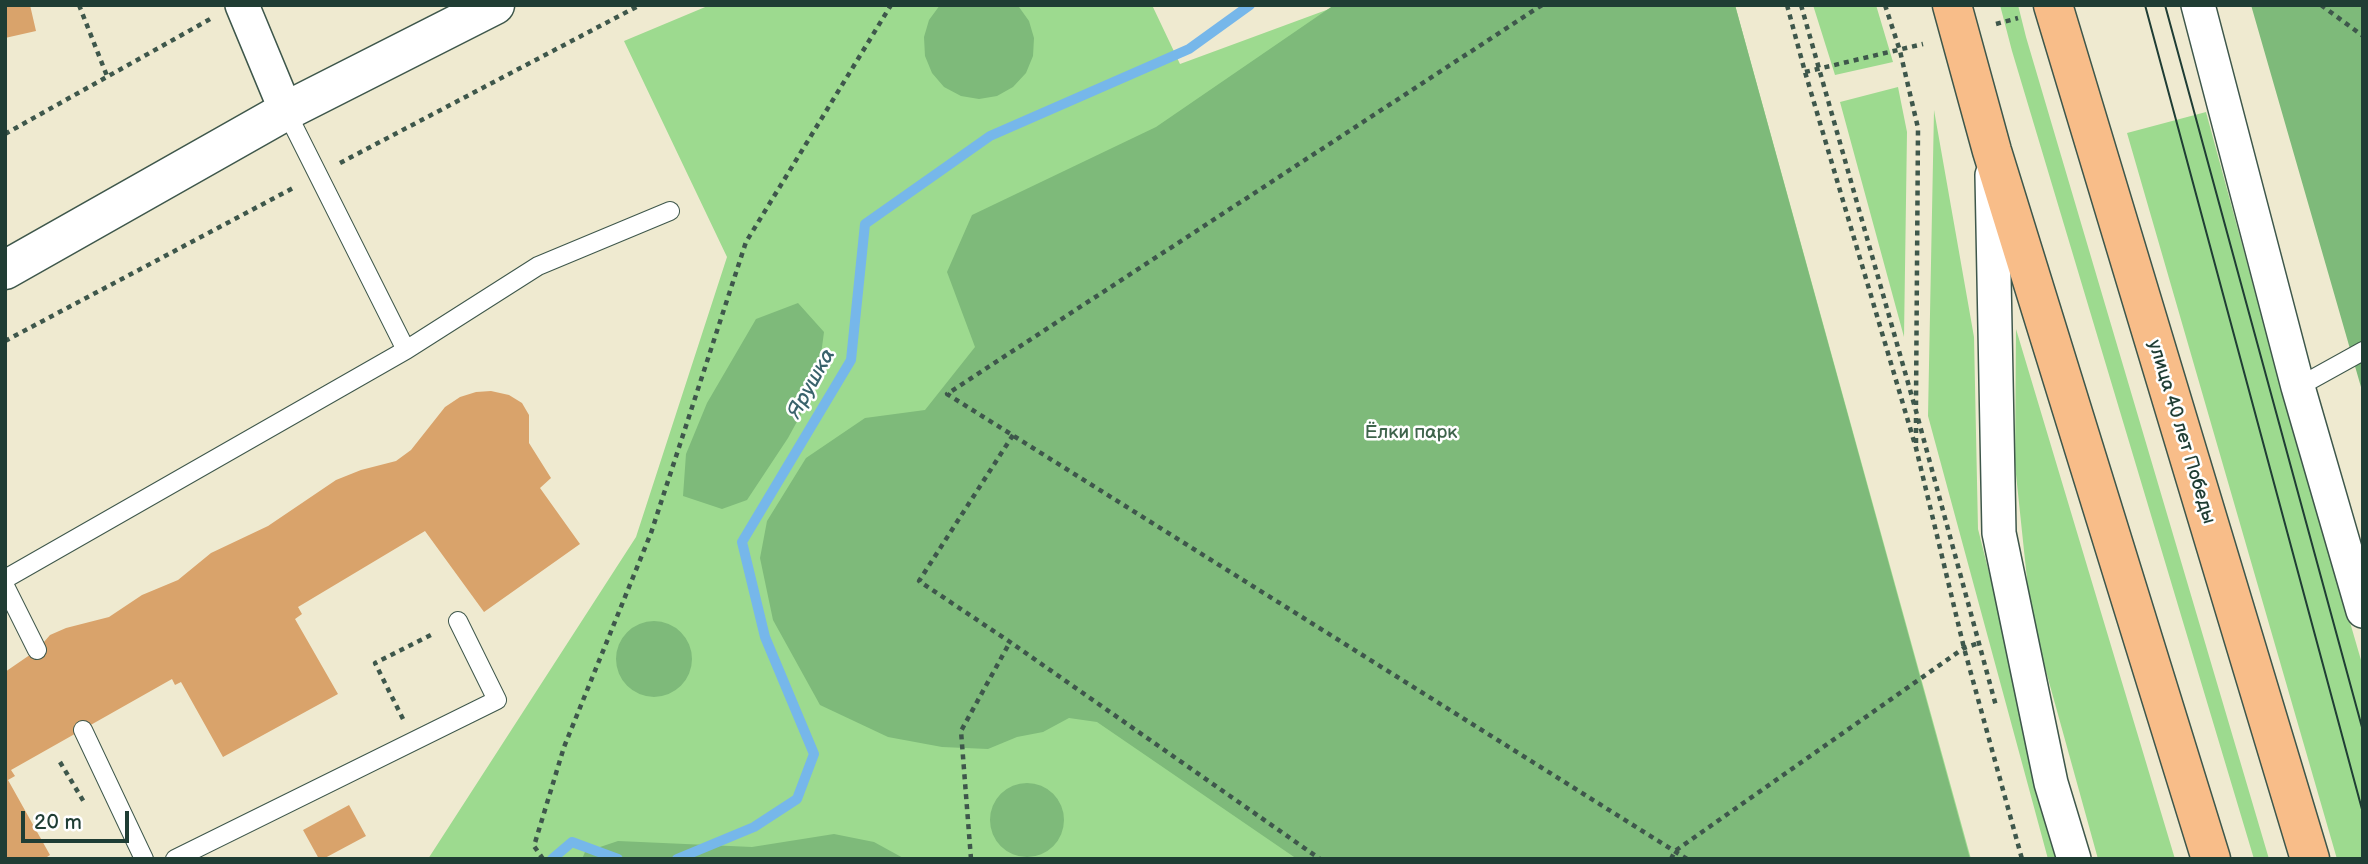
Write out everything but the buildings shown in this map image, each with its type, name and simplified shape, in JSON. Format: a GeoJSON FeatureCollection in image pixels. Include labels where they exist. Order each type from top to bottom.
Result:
{"type":"FeatureCollection","features":[{"type":"Feature","properties":{"kind":"main road"},"geometry":{"type":"LineString","coordinates":[[1952,5],[1992,151],[2211,859]]}},
{"type":"Feature","properties":{"kind":"main road","name":"улица 40 лет Победы"},"geometry":{"type":"LineString","coordinates":[[2053,5],[2310,859]]}},
{"type":"Feature","properties":{"kind":"street"},"geometry":{"type":"LineString","coordinates":[[5,270],[286,111],[495,5]]}},
{"type":"Feature","properties":{"kind":"street"},"geometry":{"type":"LineString","coordinates":[[2198,5],[2298,387],[2363,611]]}},
{"type":"Feature","properties":{"kind":"street"},"geometry":{"type":"LineString","coordinates":[[232,8],[286,111]]}},
{"type":"Feature","properties":{"kind":"street"},"geometry":{"type":"LineString","coordinates":[[1992,151],[1998,533],[2051,783],[2074,859]]}},
{"type":"Feature","properties":{"kind":"lane"},"geometry":{"type":"LineString","coordinates":[[286,111],[406,350]]}},
{"type":"Feature","properties":{"kind":"lane"},"geometry":{"type":"LineString","coordinates":[[5,579],[406,350],[538,266],[670,211]]}},
{"type":"Feature","properties":{"kind":"lane"},"geometry":{"type":"LineString","coordinates":[[2298,387],[2363,351]]}},
{"type":"Feature","properties":{"kind":"lane"},"geometry":{"type":"LineString","coordinates":[[5,586],[37,650]]}},
{"type":"Feature","properties":{"kind":"lane"},"geometry":{"type":"LineString","coordinates":[[175,859],[497,700],[458,621]]}},
{"type":"Feature","properties":{"kind":"lane"},"geometry":{"type":"LineString","coordinates":[[83,730],[144,859]]}},
{"type":"Feature","properties":{"kind":"path"},"geometry":{"type":"LineString","coordinates":[[79,5],[107,76]]}},
{"type":"Feature","properties":{"kind":"path"},"geometry":{"type":"LineString","coordinates":[[543,859],[534,846],[564,747],[651,533],[746,242],[891,5]]}},
{"type":"Feature","properties":{"kind":"path"},"geometry":{"type":"LineString","coordinates":[[1542,5],[947,394],[1687,859]]}},
{"type":"Feature","properties":{"kind":"path"},"geometry":{"type":"LineString","coordinates":[[1787,5],[1916,448],[1965,648],[2022,859]]}},
{"type":"Feature","properties":{"kind":"path"},"geometry":{"type":"LineString","coordinates":[[1801,5],[1916,411],[1997,711]]}},
{"type":"Feature","properties":{"kind":"path"},"geometry":{"type":"LineString","coordinates":[[1885,5],[1900,51],[1919,128],[1916,448]]}},
{"type":"Feature","properties":{"kind":"path"},"geometry":{"type":"LineString","coordinates":[[2321,5],[2363,36]]}},
{"type":"Feature","properties":{"kind":"path"},"geometry":{"type":"LineString","coordinates":[[5,134],[232,8]]}},
{"type":"Feature","properties":{"kind":"path"},"geometry":{"type":"LineString","coordinates":[[1805,72],[1900,51]]}},
{"type":"Feature","properties":{"kind":"path"},"geometry":{"type":"LineString","coordinates":[[1013,435],[919,581],[1320,859]]}},
{"type":"Feature","properties":{"kind":"path"},"geometry":{"type":"LineString","coordinates":[[414,741],[374,663],[458,621]]}},
{"type":"Feature","properties":{"kind":"path"},"geometry":{"type":"LineString","coordinates":[[971,859],[961,731],[1010,642]]}},
{"type":"Feature","properties":{"kind":"path"},"geometry":{"type":"LineString","coordinates":[[1671,859],[1675,851],[1965,648],[1979,643]]}},
{"type":"Feature","properties":{"kind":"green space","name":"Ёлки парк"},"geometry":{"type":"Polygon","coordinates":[[[710,5],[1152,5],[1180,64],[1340,5],[1735,5],[1971,859],[428,859],[636,537],[727,257],[624,41],[710,5]]]}},
{"type":"Feature","properties":{"kind":"green space"},"geometry":{"type":"Polygon","coordinates":[[[940,5],[1019,7],[1029,21],[1034,38],[1033,56],[1026,73],[1013,87],[997,96],[979,99],[961,96],[944,87],[932,73],[925,56],[924,37],[929,20],[940,5]]]}},
{"type":"Feature","properties":{"kind":"green space","name":"Ёлки парк"},"geometry":{"type":"Polygon","coordinates":[[[1334,5],[1735,5],[1970,859],[1297,859],[1097,722],[1069,718],[1043,732],[1017,737],[988,749],[942,747],[888,737],[820,705],[773,620],[760,558],[767,521],[806,458],[865,418],[925,410],[975,347],[947,272],[972,215],[1156,127],[1334,5]]]}},
{"type":"Feature","properties":{"kind":"green space"},"geometry":{"type":"Polygon","coordinates":[[[1813,5],[1876,5],[1893,62],[1835,75],[1813,5]]]}},
{"type":"Feature","properties":{"kind":"green space"},"geometry":{"type":"Polygon","coordinates":[[[2000,5],[2018,5],[2269,859],[2254,859],[2000,5]]]}},
{"type":"Feature","properties":{"kind":"green space"},"geometry":{"type":"Polygon","coordinates":[[[2251,5],[2363,5],[2363,394],[2251,5]]]}},
{"type":"Feature","properties":{"kind":"green space"},"geometry":{"type":"Polygon","coordinates":[[[1898,87],[1907,132],[1904,337],[1840,102],[1898,87]]]}},
{"type":"Feature","properties":{"kind":"green space"},"geometry":{"type":"Polygon","coordinates":[[[1934,110],[1974,337],[1978,529],[2063,859],[2048,859],[1928,416],[1934,110]]]}},
{"type":"Feature","properties":{"kind":"green space"},"geometry":{"type":"Polygon","coordinates":[[[2206,112],[2270,347],[2363,667],[2363,859],[2337,859],[2127,133],[2206,112]]]}},
{"type":"Feature","properties":{"kind":"green space"},"geometry":{"type":"Polygon","coordinates":[[[798,303],[824,332],[817,385],[788,438],[747,500],[722,509],[683,496],[686,454],[707,403],[756,319],[798,303]]]}},
{"type":"Feature","properties":{"kind":"green space"},"geometry":{"type":"Polygon","coordinates":[[[2016,329],[2175,859],[2098,859],[2031,617],[2015,465],[2016,329]]]}},
{"type":"Feature","properties":{"kind":"green space"},"geometry":{"type":"Polygon","coordinates":[[[654,621],[668,624],[681,632],[689,645],[692,659],[689,673],[681,686],[668,694],[654,697],[640,694],[627,686],[619,673],[616,659],[619,645],[627,632],[640,624],[654,621]]]}},
{"type":"Feature","properties":{"kind":"green space"},"geometry":{"type":"Polygon","coordinates":[[[1027,783],[1041,786],[1053,794],[1061,806],[1064,820],[1061,834],[1053,846],[1041,854],[1027,857],[1013,854],[1001,846],[993,834],[990,820],[993,806],[1001,794],[1013,786],[1027,783]]]}},
{"type":"Feature","properties":{"kind":"green space"},"geometry":{"type":"Polygon","coordinates":[[[834,834],[874,842],[905,859],[582,859],[585,852],[618,841],[752,847],[834,834]]]}},
{"type":"Feature","properties":{"kind":"waterway","name":"Ярушка"},"geometry":{"type":"LineString","coordinates":[[677,859],[754,827],[797,799],[814,754],[765,637],[742,542],[851,360],[865,224],[990,136],[1189,49],[1250,5]]}},
{"type":"Feature","properties":{"kind":"waterway","name":"Ярушка"},"geometry":{"type":"LineString","coordinates":[[552,859],[572,842],[618,859]]}},
{"type":"Feature","properties":{"kind":"tram line"},"geometry":{"type":"LineString","coordinates":[[2145,5],[2363,813]]}},
{"type":"Feature","properties":{"kind":"tram line"},"geometry":{"type":"LineString","coordinates":[[2165,5],[2363,731]]}}]}
